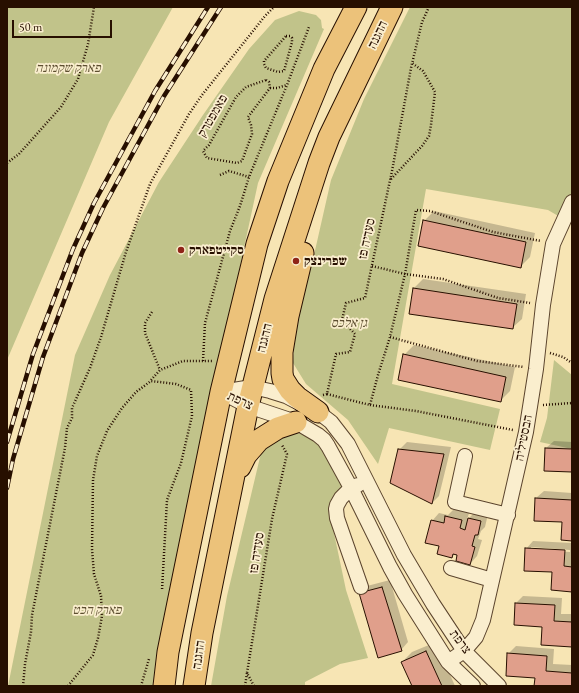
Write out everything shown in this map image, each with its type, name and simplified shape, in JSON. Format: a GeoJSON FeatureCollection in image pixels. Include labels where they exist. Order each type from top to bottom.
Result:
{"type":"FeatureCollection","features":[{"type":"Feature","properties":{"kind":"highway"},"geometry":{"type":"LineString","coordinates":[[164,686],[159,655],[257,244],[278,181],[324,69],[356,7]]}},
{"type":"Feature","properties":{"kind":"highway","name":"ההגנה"},"geometry":{"type":"LineString","coordinates":[[194,686],[202,633],[250,396],[274,299],[329,137],[392,7]]}},
{"type":"Feature","properties":{"kind":"highway"},"geometry":{"type":"LineString","coordinates":[[318,405],[297,397],[290,390],[283,379],[282,352],[288,316],[316,197],[319,163]]}},
{"type":"Feature","properties":{"kind":"highway"},"geometry":{"type":"LineString","coordinates":[[235,476],[246,455],[263,437],[285,425],[296,422]]}},
{"type":"Feature","properties":{"kind":"street","name":"הבסטיליה"},"geometry":{"type":"LineString","coordinates":[[448,662],[464,651],[476,637],[480,628],[508,515],[526,432],[536,369],[543,305],[554,244],[572,202]]}},
{"type":"Feature","properties":{"kind":"street","name":"צרפת"},"geometry":{"type":"LineString","coordinates":[[221,392],[250,396],[270,391],[318,405],[348,444],[404,555],[433,604],[464,651],[498,686]]}},
{"type":"Feature","properties":{"kind":"street","name":"צרפת"},"geometry":{"type":"LineString","coordinates":[[221,392],[250,396],[318,435],[324,440],[351,488],[393,574],[420,619],[448,662],[473,686]]}},
{"type":"Feature","properties":{"kind":"street"},"geometry":{"type":"LineString","coordinates":[[465,456],[455,502],[508,515]]}},
{"type":"Feature","properties":{"kind":"street"},"geometry":{"type":"LineString","coordinates":[[361,587],[336,514],[337,505],[351,488],[367,480]]}},
{"type":"Feature","properties":{"kind":"street"},"geometry":{"type":"LineString","coordinates":[[451,568],[492,580]]}},
{"type":"Feature","properties":{"kind":"street"},"geometry":{"type":"LineString","coordinates":[[159,655],[159,686]]}},
{"type":"Feature","properties":{"kind":"path"},"geometry":{"type":"LineString","coordinates":[[7,163],[23,149],[61,107],[78,79],[88,44],[94,7]]}},
{"type":"Feature","properties":{"kind":"path"},"geometry":{"type":"LineString","coordinates":[[23,686],[32,615],[65,448],[67,428],[72,418],[72,408],[90,368],[101,337],[126,252],[150,184],[189,114],[202,95],[265,16],[274,7]]}},
{"type":"Feature","properties":{"kind":"path","name":"סעדיה פז"},"geometry":{"type":"LineString","coordinates":[[327,394],[336,354],[350,352],[354,334],[342,320],[346,303],[365,298],[390,180],[412,63],[422,22],[429,7]]}},
{"type":"Feature","properties":{"kind":"path"},"geometry":{"type":"LineString","coordinates":[[202,361],[205,323],[230,231],[249,177],[309,27]]}},
{"type":"Feature","properties":{"kind":"path"},"geometry":{"type":"LineString","coordinates":[[286,36],[290,36],[292,38],[292,42],[286,67],[284,71],[278,72],[266,68],[264,60],[286,36]]}},
{"type":"Feature","properties":{"kind":"path"},"geometry":{"type":"LineString","coordinates":[[390,180],[422,146],[428,136],[431,124],[435,92],[424,71],[412,63]]}},
{"type":"Feature","properties":{"kind":"path"},"geometry":{"type":"LineString","coordinates":[[286,67],[293,70]]}},
{"type":"Feature","properties":{"kind":"path","name":"פאמפטרק"},"geometry":{"type":"LineString","coordinates":[[266,80],[270,82],[270,88],[249,114],[248,117],[251,124],[252,134],[242,161],[237,163],[207,158],[203,151],[240,91],[266,80]]}},
{"type":"Feature","properties":{"kind":"path"},"geometry":{"type":"LineString","coordinates":[[270,88],[277,88],[287,85]]}},
{"type":"Feature","properties":{"kind":"path"},"geometry":{"type":"LineString","coordinates":[[220,175],[229,171],[249,177]]}},
{"type":"Feature","properties":{"kind":"path"},"geometry":{"type":"LineString","coordinates":[[370,405],[390,337],[405,274],[416,210],[430,211],[493,232],[554,244]]}},
{"type":"Feature","properties":{"kind":"path"},"geometry":{"type":"LineString","coordinates":[[372,266],[405,274],[443,279],[498,298],[543,305]]}},
{"type":"Feature","properties":{"kind":"path"},"geometry":{"type":"LineString","coordinates":[[152,312],[145,323],[146,333],[160,370]]}},
{"type":"Feature","properties":{"kind":"path"},"geometry":{"type":"LineString","coordinates":[[390,337],[477,361],[536,369]]}},
{"type":"Feature","properties":{"kind":"path"},"geometry":{"type":"LineString","coordinates":[[538,351],[558,355],[572,363]]}},
{"type":"Feature","properties":{"kind":"path"},"geometry":{"type":"LineString","coordinates":[[68,686],[93,654],[102,616],[100,596],[94,574],[92,549],[93,480],[97,456],[107,431],[122,408],[136,392],[150,381],[160,370],[183,361],[213,361],[228,363]]}},
{"type":"Feature","properties":{"kind":"path"},"geometry":{"type":"LineString","coordinates":[[150,381],[176,384],[191,390],[192,416],[181,463],[167,500],[162,593]]}},
{"type":"Feature","properties":{"kind":"path"},"geometry":{"type":"LineString","coordinates":[[318,405],[327,394],[370,405],[416,410],[526,432]]}},
{"type":"Feature","properties":{"kind":"path"},"geometry":{"type":"LineString","coordinates":[[530,405],[572,403]]}},
{"type":"Feature","properties":{"kind":"path","name":"סעדיה פז"},"geometry":{"type":"LineString","coordinates":[[245,686],[272,518],[287,454],[280,444],[265,441],[263,437]]}},
{"type":"Feature","properties":{"kind":"path"},"geometry":{"type":"LineString","coordinates":[[141,686],[159,655]]}},
{"type":"Feature","properties":{"kind":"path"},"geometry":{"type":"LineString","coordinates":[[247,673],[254,686]]}},
{"type":"Feature","properties":{"kind":"green space","name":"פארק שקמונה"},"geometry":{"type":"Polygon","coordinates":[[[7,7],[173,7],[109,122],[7,360],[7,7]]]}},
{"type":"Feature","properties":{"kind":"green space","name":"גן אלכס"},"geometry":{"type":"Polygon","coordinates":[[[410,7],[572,7],[572,224],[548,210],[426,189],[392,384],[500,409],[490,450],[389,428],[378,464],[348,420],[306,384],[293,363],[296,313],[314,255],[331,180],[364,99],[410,7]]]}},
{"type":"Feature","properties":{"kind":"green space","name":"פארק הכט"},"geometry":{"type":"Polygon","coordinates":[[[299,11],[316,15],[321,20],[322,28],[324,29],[258,183],[215,382],[167,627],[153,686],[8,686],[75,355],[110,275],[159,182],[249,49],[275,20],[299,11]]]}},
{"type":"Feature","properties":{"kind":"green space"},"geometry":{"type":"Polygon","coordinates":[[[554,360],[572,375],[572,449],[540,442],[547,418],[554,360]]]}},
{"type":"Feature","properties":{"kind":"green space"},"geometry":{"type":"Polygon","coordinates":[[[290,433],[308,434],[320,442],[343,485],[331,500],[331,519],[346,590],[368,658],[340,664],[305,682],[305,686],[211,686],[227,596],[261,453],[275,437],[290,433]]]}},
{"type":"Feature","properties":{"kind":"building"},"geometry":{"type":"Polygon","coordinates":[[[423,220],[526,242],[521,268],[418,246],[423,220]]]}},
{"type":"Feature","properties":{"kind":"building"},"geometry":{"type":"Polygon","coordinates":[[[413,288],[517,304],[513,329],[409,314],[413,288]]]}},
{"type":"Feature","properties":{"kind":"building"},"geometry":{"type":"Polygon","coordinates":[[[403,354],[506,377],[501,402],[398,380],[403,354]]]}},
{"type":"Feature","properties":{"kind":"building"},"geometry":{"type":"Polygon","coordinates":[[[545,448],[572,449],[572,472],[544,471],[545,448]]]}},
{"type":"Feature","properties":{"kind":"building"},"geometry":{"type":"Polygon","coordinates":[[[398,449],[444,454],[432,504],[390,483],[398,449]]]}},
{"type":"Feature","properties":{"kind":"building"},"geometry":{"type":"Polygon","coordinates":[[[535,498],[572,500],[572,541],[561,540],[562,522],[534,521],[535,498]]]}},
{"type":"Feature","properties":{"kind":"building"},"geometry":{"type":"Polygon","coordinates":[[[445,516],[462,520],[460,528],[465,530],[468,518],[481,521],[478,535],[475,535],[472,546],[475,547],[470,565],[456,561],[457,555],[453,554],[452,558],[437,554],[439,546],[425,543],[431,520],[444,523],[445,516]]]}},
{"type":"Feature","properties":{"kind":"building"},"geometry":{"type":"Polygon","coordinates":[[[525,548],[565,550],[564,566],[572,567],[572,592],[551,590],[552,572],[524,571],[525,548]]]}},
{"type":"Feature","properties":{"kind":"building"},"geometry":{"type":"Polygon","coordinates":[[[382,587],[402,651],[378,658],[359,593],[382,587]]]}},
{"type":"Feature","properties":{"kind":"building"},"geometry":{"type":"Polygon","coordinates":[[[515,603],[555,605],[554,621],[572,622],[572,647],[541,645],[542,627],[514,625],[515,603]]]}},
{"type":"Feature","properties":{"kind":"building"},"geometry":{"type":"Polygon","coordinates":[[[426,651],[442,686],[412,686],[401,662],[426,651]]]}},
{"type":"Feature","properties":{"kind":"building"},"geometry":{"type":"Polygon","coordinates":[[[507,653],[547,656],[546,671],[572,673],[572,686],[534,686],[535,678],[506,676],[507,653]]]}},
{"type":"Feature","properties":{"kind":"railway"},"geometry":{"type":"LineString","coordinates":[[7,442],[33,354],[73,249],[94,203],[155,91],[208,7]]}},
{"type":"Feature","properties":{"kind":"railway"},"geometry":{"type":"LineString","coordinates":[[7,488],[13,459],[43,357],[82,253],[103,208],[164,96],[221,7]]}},
{"type":"Feature","properties":{"kind":"place","name":"סקייטפארק"},"geometry":{"type":"Point","coordinates":[181,250]}},
{"type":"Feature","properties":{"kind":"place","name":"שפרינצק"},"geometry":{"type":"Point","coordinates":[296,261]}}]}
